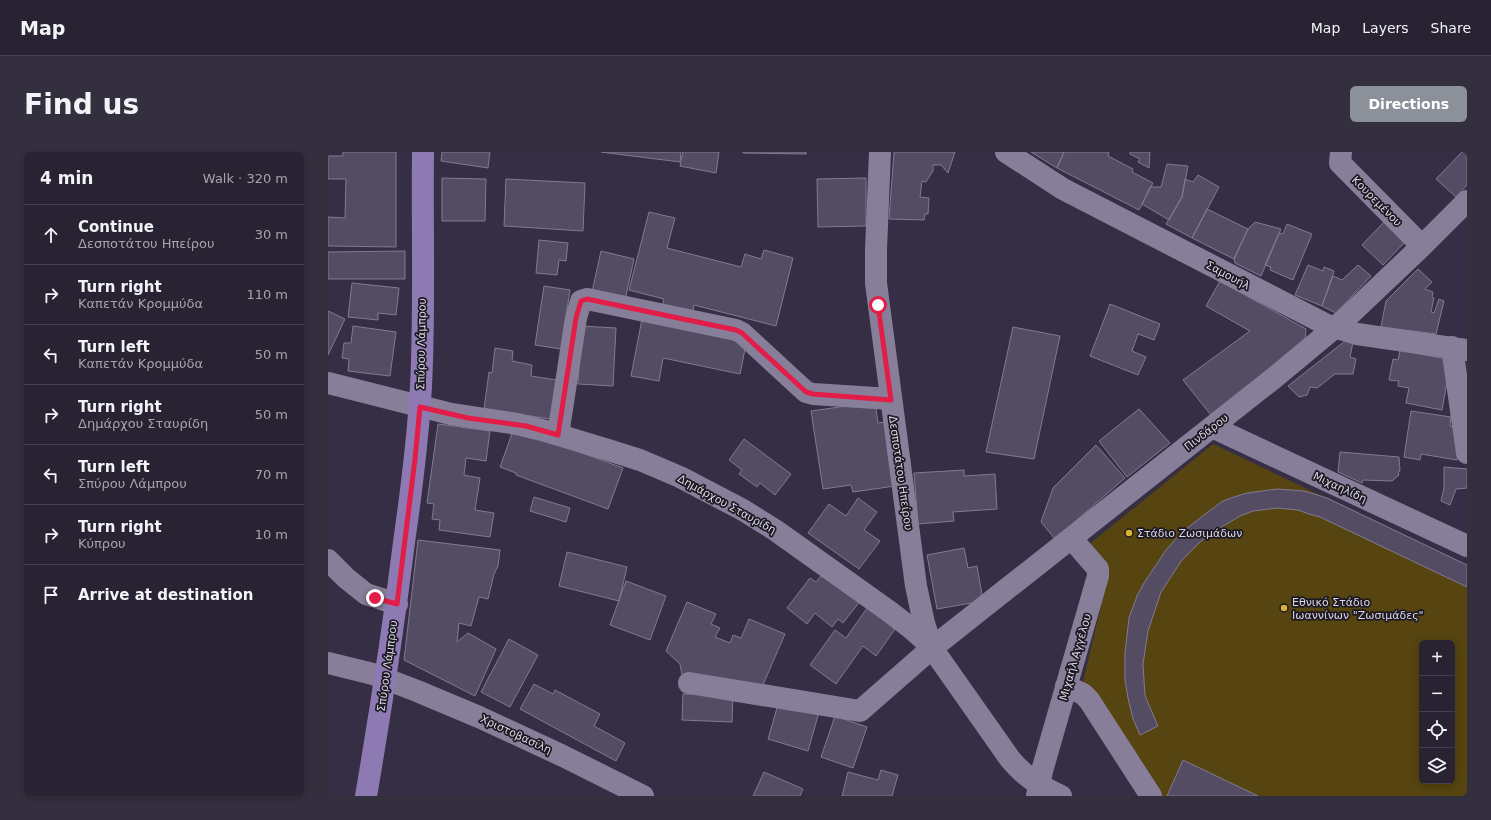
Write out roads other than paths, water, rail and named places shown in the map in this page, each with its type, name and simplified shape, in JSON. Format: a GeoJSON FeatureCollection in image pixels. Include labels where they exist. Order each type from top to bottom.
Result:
{"type":"FeatureCollection","features":[{"type":"Feature","properties":{"kind":"main road","name":"Σπύρου Λάμπρου"},"geometry":{"type":"LineString","coordinates":[[366,796],[397,604],[420,407],[422,340],[423,152]]}},
{"type":"Feature","properties":{"kind":"street","name":"Δεσποτάτου Ηπείρου"},"geometry":{"type":"LineString","coordinates":[[880,152],[876,283],[916,586],[924,624],[932,648],[1010,759],[1025,776],[1036,792],[1060,796]]}},
{"type":"Feature","properties":{"kind":"street","name":"Σαμουήλ"},"geometry":{"type":"LineString","coordinates":[[1006,152],[1063,189],[1307,316],[1334,328],[1356,334],[1460,348]]}},
{"type":"Feature","properties":{"kind":"street","name":"Κουρεμένου"},"geometry":{"type":"LineString","coordinates":[[1341,152],[1340,163],[1422,246]]}},
{"type":"Feature","properties":{"kind":"street","name":"Πινδάρου"},"geometry":{"type":"LineString","coordinates":[[932,648],[1274,378],[1334,328],[1422,246],[1467,201]]}},
{"type":"Feature","properties":{"kind":"street"},"geometry":{"type":"LineString","coordinates":[[558,435],[576,318],[581,301],[587,299],[736,330],[742,333],[806,392],[813,394],[891,400]]}},
{"type":"Feature","properties":{"kind":"street"},"geometry":{"type":"LineString","coordinates":[[1460,348],[1467,452]]}},
{"type":"Feature","properties":{"kind":"street","name":"Δημάρχου Σταυρίδη"},"geometry":{"type":"LineString","coordinates":[[328,383],[468,418],[526,426],[605,449],[664,470],[697,485],[743,510],[795,544],[890,612],[912,629],[932,648]]}},
{"type":"Feature","properties":{"kind":"street","name":"Μιχαηλίδη"},"geometry":{"type":"LineString","coordinates":[[1212,427],[1467,546]]}},
{"type":"Feature","properties":{"kind":"street","name":"Μιχαήλ Αγγέλου"},"geometry":{"type":"LineString","coordinates":[[1036,792],[1098,576],[1098,569],[1071,538]]}},
{"type":"Feature","properties":{"kind":"street"},"geometry":{"type":"LineString","coordinates":[[328,560],[346,578],[366,594],[397,604]]}},
{"type":"Feature","properties":{"kind":"street"},"geometry":{"type":"LineString","coordinates":[[689,683],[860,711],[932,648]]}},
{"type":"Feature","properties":{"kind":"street","name":"Χριστοβασίλη"},"geometry":{"type":"LineString","coordinates":[[328,663],[386,679],[479,717],[644,796]]}},
{"type":"Feature","properties":{"kind":"street"},"geometry":{"type":"LineString","coordinates":[[1066,686],[1083,694],[1089,700],[1151,796]]}},
{"type":"Feature","properties":{"kind":"street"},"geometry":{"type":"LineString","coordinates":[[1140,762],[1162,796]]}},
{"type":"Feature","properties":{"kind":"place","name":"Στάδιο Ζωσιμάδων"},"geometry":{"type":"Point","coordinates":[1129,533]}},
{"type":"Feature","properties":{"kind":"place","name":"Εθνικό Στάδιο Ιωαννίνων \"Ζωσιμάδες\""},"geometry":{"type":"Point","coordinates":[1284,608]}}]}
